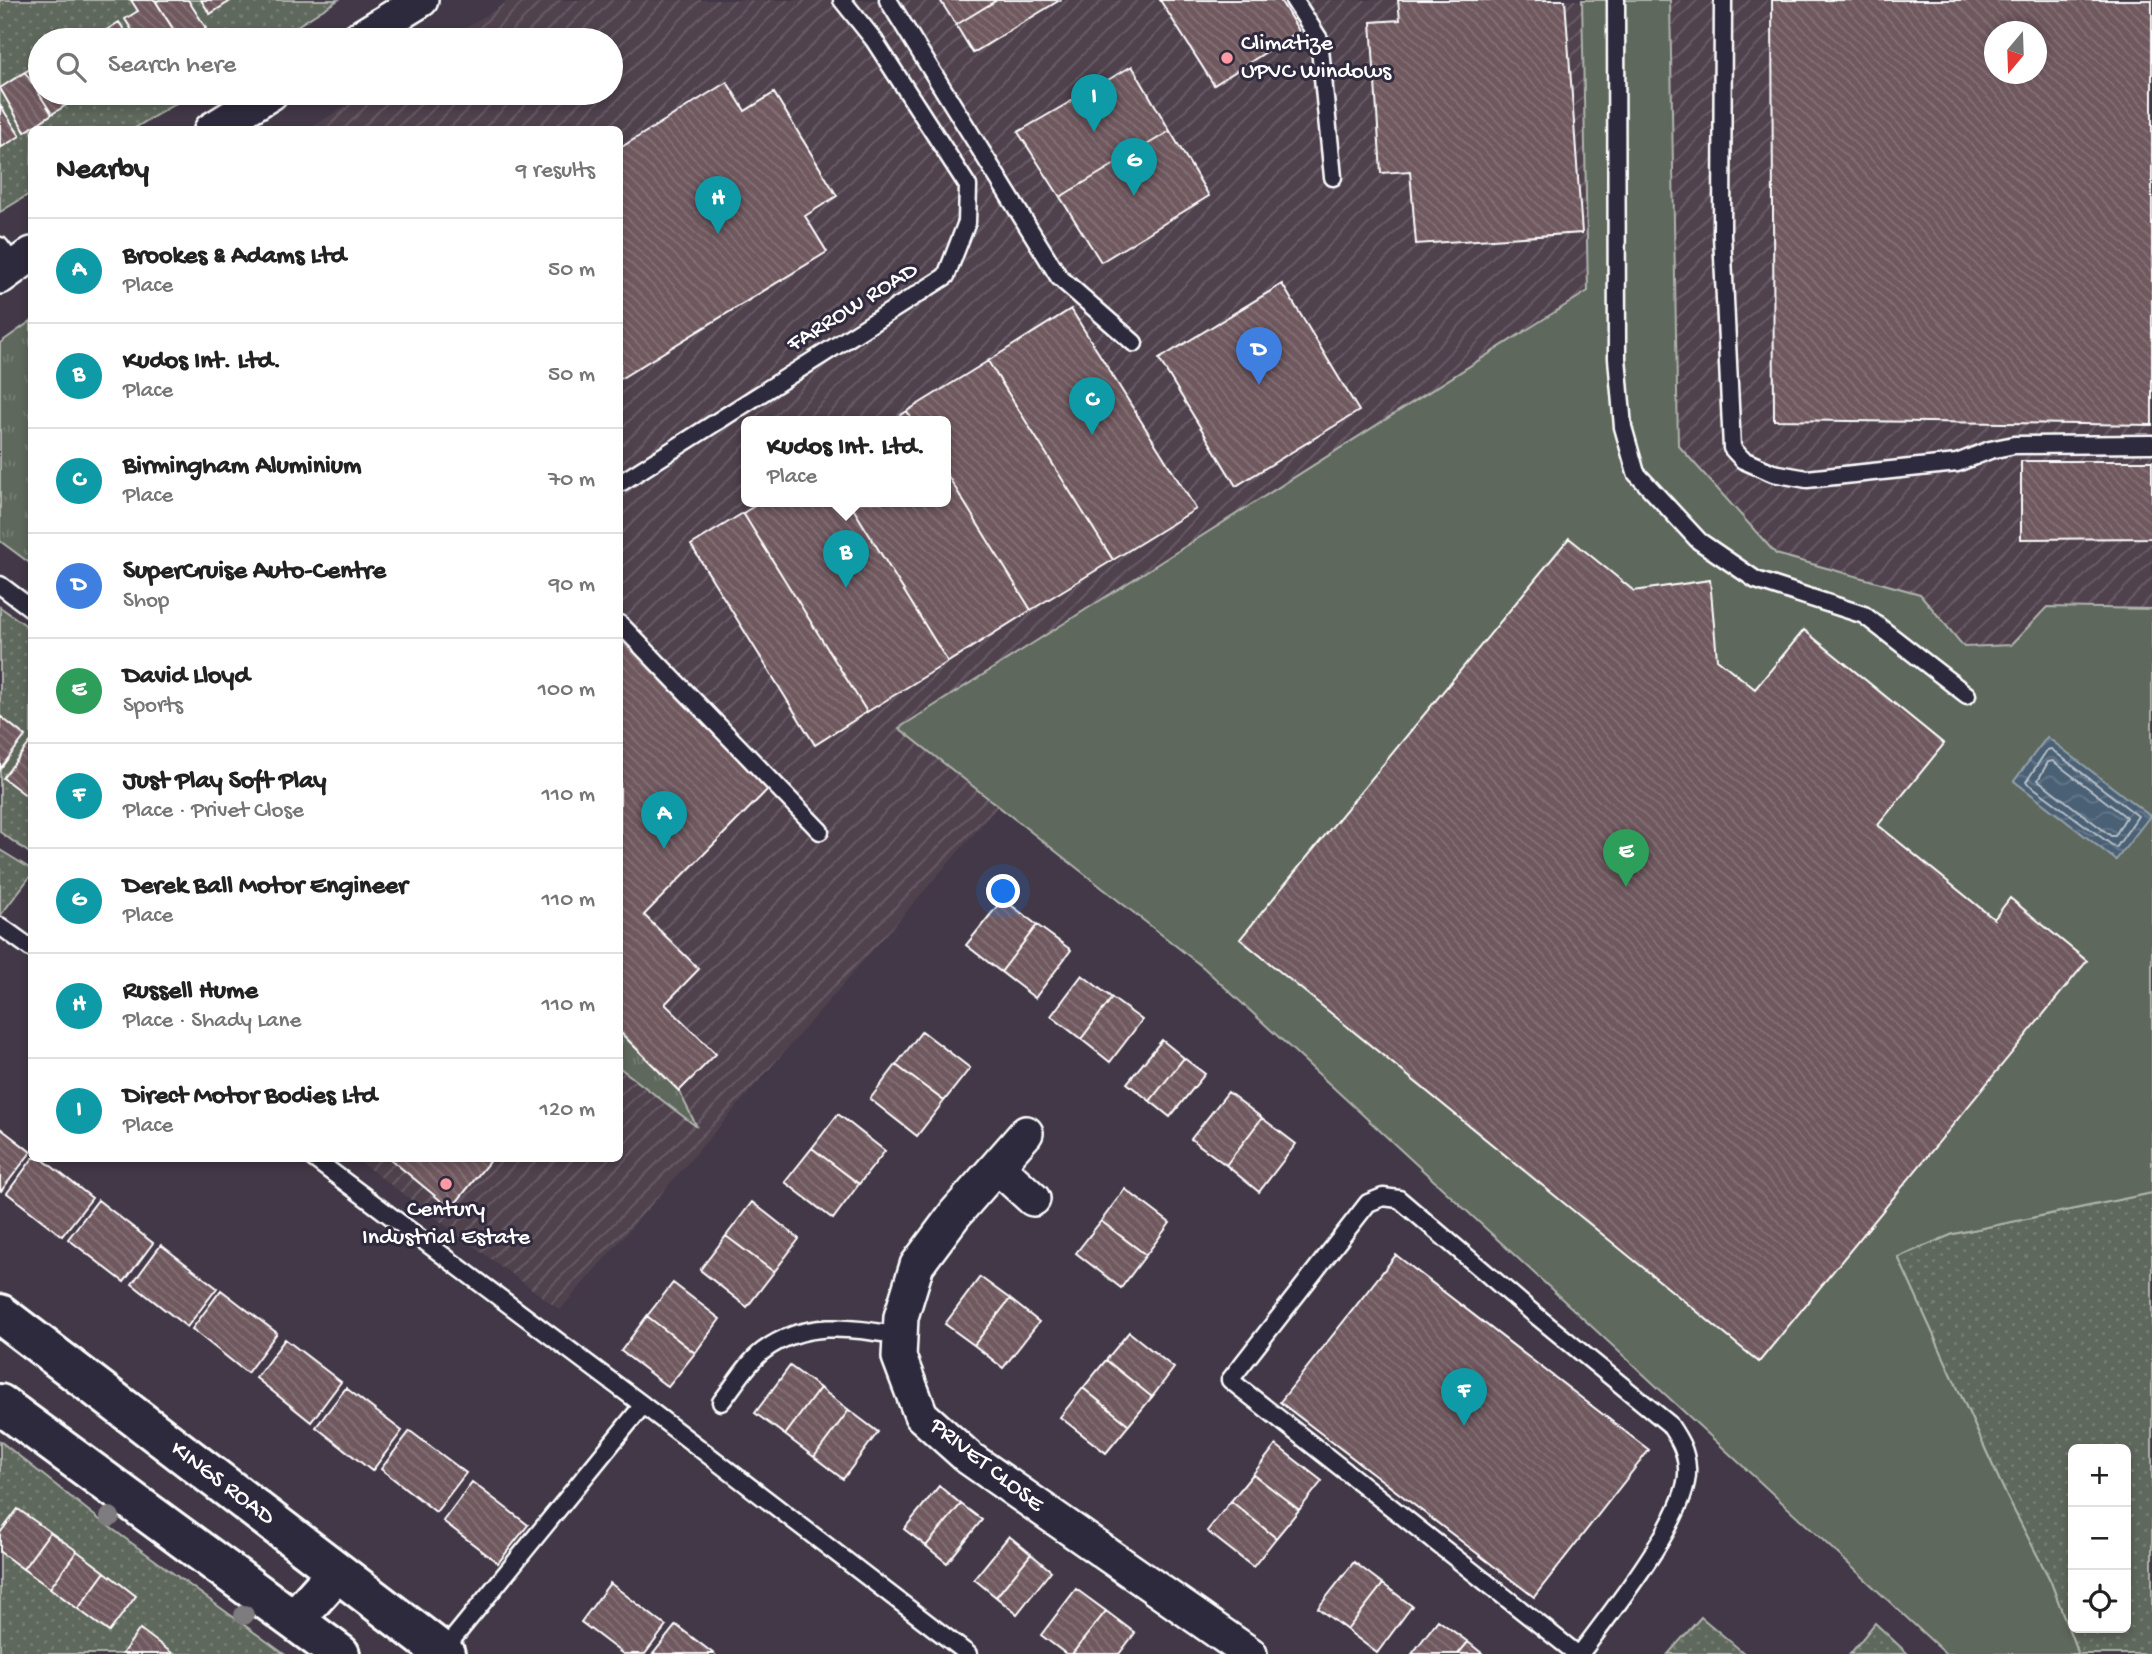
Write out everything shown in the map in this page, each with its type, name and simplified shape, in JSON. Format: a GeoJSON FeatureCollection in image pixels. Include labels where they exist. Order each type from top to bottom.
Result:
{"type":"FeatureCollection","features":[{"type":"Feature","properties":{"kind":"main road","name":"KINGS ROAD"},"geometry":{"type":"LineString","coordinates":[[0,1314],[443,1653]]}},
{"type":"Feature","properties":{"kind":"main road"},"geometry":{"type":"LineString","coordinates":[[0,1404],[340,1654]]}},
{"type":"Feature","properties":{"kind":"main road"},"geometry":{"type":"LineString","coordinates":[[294,1620],[337,1572]]}},
{"type":"Feature","properties":{"kind":"street"},"geometry":{"type":"LineString","coordinates":[[376,28],[421,0]]}},
{"type":"Feature","properties":{"kind":"street"},"geometry":{"type":"LineString","coordinates":[[217,126],[252,105]]}},
{"type":"Feature","properties":{"kind":"street","name":"PRIVET CLOSE"},"geometry":{"type":"LineString","coordinates":[[1026,1133],[955,1214],[917,1265],[901,1317],[899,1357],[920,1415],[970,1458],[1250,1654]]}},
{"type":"Feature","properties":{"kind":"street"},"geometry":{"type":"LineString","coordinates":[[998,1167],[1033,1199]]}},
{"type":"Feature","properties":{"kind":"lane","name":"FARROW ROAD"},"geometry":{"type":"LineString","coordinates":[[623,481],[946,276],[967,222],[968,186],[874,40],[842,0]]}},
{"type":"Feature","properties":{"kind":"lane"},"geometry":{"type":"LineString","coordinates":[[888,0],[1059,277],[1134,343]]}},
{"type":"Feature","properties":{"kind":"lane"},"geometry":{"type":"LineString","coordinates":[[1294,0],[1319,39],[1333,177]]}},
{"type":"Feature","properties":{"kind":"lane"},"geometry":{"type":"LineString","coordinates":[[1616,0],[1617,358],[1623,427],[1636,473],[1699,541],[1756,580],[1864,615],[1967,695]]}},
{"type":"Feature","properties":{"kind":"lane"},"geometry":{"type":"LineString","coordinates":[[1723,0],[1722,234],[1732,448],[1743,460],[1773,473],[1807,479],[1957,463],[1990,450],[2014,445],[2152,444]]}},
{"type":"Feature","properties":{"kind":"lane"},"geometry":{"type":"LineString","coordinates":[[0,585],[28,606]]}},
{"type":"Feature","properties":{"kind":"lane"},"geometry":{"type":"LineString","coordinates":[[623,627],[820,831]]}},
{"type":"Feature","properties":{"kind":"lane"},"geometry":{"type":"LineString","coordinates":[[0,926],[28,946]]}},
{"type":"Feature","properties":{"kind":"lane"},"geometry":{"type":"LineString","coordinates":[[318,1162],[643,1405],[968,1654]]}},
{"type":"Feature","properties":{"kind":"lane"},"geometry":{"type":"LineString","coordinates":[[1383,1196],[1399,1199],[1532,1313],[1669,1424],[1684,1447],[1688,1470],[1678,1510],[1618,1604],[1579,1654],[1230,1380],[1368,1203],[1383,1196]]}},
{"type":"Feature","properties":{"kind":"lane"},"geometry":{"type":"LineString","coordinates":[[721,1402],[762,1352],[792,1335],[841,1326],[900,1336]]}},
{"type":"Feature","properties":{"kind":"lane"},"geometry":{"type":"LineString","coordinates":[[443,1653],[643,1405]]}},
{"type":"Feature","properties":{"kind":"shaded area"},"geometry":{"type":"Polygon","coordinates":[[[510,0],[1582,0],[1588,291],[899,728],[998,806],[560,1310],[360,1162],[623,1162],[623,126],[314,126],[347,105],[623,105],[623,28],[466,28],[510,0]]]}},
{"type":"Feature","properties":{"kind":"shaded area"},"geometry":{"type":"Polygon","coordinates":[[[1670,0],[2152,0],[2152,609],[2047,607],[2011,645],[1964,647],[1920,594],[1776,554],[1678,445],[1670,0]]]}},
{"type":"Feature","properties":{"kind":"green space"},"geometry":{"type":"Polygon","coordinates":[[[0,0],[338,0],[294,28],[28,28],[28,105],[173,105],[138,126],[28,126],[28,195],[0,212],[0,0]]]}},
{"type":"Feature","properties":{"kind":"green space"},"geometry":{"type":"Polygon","coordinates":[[[1582,0],[1670,0],[1678,445],[1776,554],[1920,594],[1964,647],[2011,645],[2047,607],[2152,609],[2152,1193],[1953,1234],[1898,1257],[2007,1497],[2050,1580],[2078,1654],[1946,1654],[1204,968],[899,728],[1588,291],[1582,0]]]}},
{"type":"Feature","properties":{"kind":"green space"},"geometry":{"type":"Polygon","coordinates":[[[28,323],[28,562],[0,541],[0,343],[28,323]]]}},
{"type":"Feature","properties":{"kind":"green space"},"geometry":{"type":"Polygon","coordinates":[[[0,607],[28,627],[28,852],[0,832],[0,607]]]}},
{"type":"Feature","properties":{"kind":"green space"},"geometry":{"type":"Polygon","coordinates":[[[0,850],[28,867],[28,879],[0,916],[0,850]]]}},
{"type":"Feature","properties":{"kind":"green space"},"geometry":{"type":"Polygon","coordinates":[[[623,1035],[679,1091],[697,1127],[623,1070],[623,1035]]]}},
{"type":"Feature","properties":{"kind":"green space"},"geometry":{"type":"Polygon","coordinates":[[[2152,1193],[2152,1654],[2078,1654],[2070,1633],[2131,1633],[2131,1444],[2068,1444],[2068,1628],[2050,1580],[2007,1497],[1898,1257],[1953,1234],[2152,1193]]]}},
{"type":"Feature","properties":{"kind":"green space"},"geometry":{"type":"Polygon","coordinates":[[[0,1441],[100,1520],[284,1654],[0,1654],[0,1441]]]}},
{"type":"Feature","properties":{"kind":"green space"},"geometry":{"type":"Polygon","coordinates":[[[1701,1617],[1745,1654],[1668,1654],[1701,1617]]]}},
{"type":"Feature","properties":{"kind":"green space"},"geometry":{"type":"Polygon","coordinates":[[[1875,1623],[1908,1654],[1850,1654],[1875,1623]]]}},
{"type":"Feature","properties":{"kind":"water"},"geometry":{"type":"Polygon","coordinates":[[[2047,737],[2150,816],[2116,860],[2014,781],[2047,737]]]}},
{"type":"Feature","properties":{"kind":"building"},"geometry":{"type":"Polygon","coordinates":[[[131,0],[155,0],[172,28],[131,28],[125,19],[138,11],[131,0]]]}},
{"type":"Feature","properties":{"kind":"building"},"geometry":{"type":"Polygon","coordinates":[[[188,0],[206,28],[172,28],[156,2],[188,0]]]}},
{"type":"Feature","properties":{"kind":"building"},"geometry":{"type":"Polygon","coordinates":[[[201,0],[232,0],[210,14],[201,0]]]}},
{"type":"Feature","properties":{"kind":"building"},"geometry":{"type":"Polygon","coordinates":[[[940,0],[997,0],[956,25],[940,0]]]}},
{"type":"Feature","properties":{"kind":"building"},"geometry":{"type":"Polygon","coordinates":[[[997,0],[1060,0],[973,53],[956,25],[997,0]]]}},
{"type":"Feature","properties":{"kind":"building","name":"Climatize UPVC Windows"},"geometry":{"type":"Polygon","coordinates":[[[1160,0],[1280,0],[1299,31],[1214,85],[1160,0]]]}},
{"type":"Feature","properties":{"kind":"building"},"geometry":{"type":"Polygon","coordinates":[[[1398,0],[1565,0],[1582,233],[1416,244],[1410,171],[1381,173],[1371,22],[1400,20],[1398,0]]]}},
{"type":"Feature","properties":{"kind":"building"},"geometry":{"type":"Polygon","coordinates":[[[1772,0],[2152,0],[2152,425],[1774,420],[1772,0]]]}},
{"type":"Feature","properties":{"kind":"building"},"geometry":{"type":"Polygon","coordinates":[[[119,22],[123,28],[109,28],[119,22]]]}},
{"type":"Feature","properties":{"kind":"building"},"geometry":{"type":"Polygon","coordinates":[[[1132,66],[1170,131],[1060,197],[1018,132],[1132,66]]]}},
{"type":"Feature","properties":{"kind":"building"},"geometry":{"type":"Polygon","coordinates":[[[25,72],[28,77],[28,105],[46,105],[52,114],[34,126],[28,126],[25,132],[0,88],[25,72]]]}},
{"type":"Feature","properties":{"kind":"building"},"geometry":{"type":"Polygon","coordinates":[[[727,82],[745,111],[774,93],[837,196],[805,216],[827,252],[623,377],[623,146],[727,82]]]}},
{"type":"Feature","properties":{"kind":"building"},"geometry":{"type":"Polygon","coordinates":[[[0,105],[20,136],[0,148],[0,105]]]}},
{"type":"Feature","properties":{"kind":"building"},"geometry":{"type":"Polygon","coordinates":[[[46,105],[66,105],[52,114],[46,105]]]}},
{"type":"Feature","properties":{"kind":"building"},"geometry":{"type":"Polygon","coordinates":[[[1170,131],[1209,196],[1101,262],[1060,197],[1170,131]]]}},
{"type":"Feature","properties":{"kind":"building"},"geometry":{"type":"Polygon","coordinates":[[[1282,284],[1359,411],[1236,486],[1159,359],[1282,284]]]}},
{"type":"Feature","properties":{"kind":"building"},"geometry":{"type":"Polygon","coordinates":[[[1071,309],[1196,509],[1113,560],[988,361],[1071,309]]]}},
{"type":"Feature","properties":{"kind":"building"},"geometry":{"type":"Polygon","coordinates":[[[988,361],[1113,560],[1031,610],[951,481],[951,416],[910,416],[907,411],[988,361]]]}},
{"type":"Feature","properties":{"kind":"building"},"geometry":{"type":"Polygon","coordinates":[[[2021,461],[2152,461],[2152,538],[2021,539],[2021,461]]]}},
{"type":"Feature","properties":{"kind":"building"},"geometry":{"type":"Polygon","coordinates":[[[951,481],[1031,610],[948,662],[852,507],[951,507],[951,481]]]}},
{"type":"Feature","properties":{"kind":"building"},"geometry":{"type":"Polygon","coordinates":[[[753,507],[852,507],[948,662],[867,712],[743,513],[753,507]]]}},
{"type":"Feature","properties":{"kind":"building"},"geometry":{"type":"Polygon","coordinates":[[[743,513],[867,712],[815,745],[691,545],[743,513]]]}},
{"type":"Feature","properties":{"kind":"building"},"geometry":{"type":"Polygon","coordinates":[[[1569,538],[1634,591],[1710,580],[1717,659],[1755,689],[1804,630],[1944,744],[1878,825],[1994,919],[2010,898],[2087,961],[1759,1362],[1240,939],[1569,538]]]}},
{"type":"Feature","properties":{"kind":"building"},"geometry":{"type":"Polygon","coordinates":[[[623,637],[773,784],[644,915],[699,969],[665,1004],[716,1054],[679,1091],[623,1035],[623,637]]]}},
{"type":"Feature","properties":{"kind":"building"},"geometry":{"type":"Polygon","coordinates":[[[0,716],[25,736],[0,769],[0,716]]]}},
{"type":"Feature","properties":{"kind":"building"},"geometry":{"type":"Polygon","coordinates":[[[28,745],[28,797],[3,778],[28,745]]]}},
{"type":"Feature","properties":{"kind":"building"},"geometry":{"type":"Polygon","coordinates":[[[1003,899],[1037,925],[1001,972],[966,945],[1003,899]]]}},
{"type":"Feature","properties":{"kind":"building"},"geometry":{"type":"Polygon","coordinates":[[[1037,925],[1071,950],[1035,998],[1001,972],[1037,925]]]}},
{"type":"Feature","properties":{"kind":"building"},"geometry":{"type":"Polygon","coordinates":[[[1082,975],[1112,998],[1081,1039],[1051,1016],[1082,975]]]}},
{"type":"Feature","properties":{"kind":"building"},"geometry":{"type":"Polygon","coordinates":[[[1112,998],[1142,1020],[1110,1062],[1081,1039],[1112,998]]]}},
{"type":"Feature","properties":{"kind":"building"},"geometry":{"type":"Polygon","coordinates":[[[922,1031],[970,1068],[944,1101],[896,1065],[922,1031]]]}},
{"type":"Feature","properties":{"kind":"building"},"geometry":{"type":"Polygon","coordinates":[[[1162,1040],[1184,1058],[1150,1101],[1127,1083],[1162,1040]]]}},
{"type":"Feature","properties":{"kind":"building"},"geometry":{"type":"Polygon","coordinates":[[[1184,1058],[1205,1074],[1170,1117],[1150,1101],[1184,1058]]]}},
{"type":"Feature","properties":{"kind":"building"},"geometry":{"type":"Polygon","coordinates":[[[896,1065],[944,1101],[917,1136],[870,1099],[896,1065]]]}},
{"type":"Feature","properties":{"kind":"building"},"geometry":{"type":"Polygon","coordinates":[[[1228,1092],[1262,1118],[1226,1165],[1191,1139],[1228,1092]]]}},
{"type":"Feature","properties":{"kind":"building"},"geometry":{"type":"Polygon","coordinates":[[[838,1114],[885,1151],[859,1184],[812,1148],[838,1114]]]}},
{"type":"Feature","properties":{"kind":"building"},"geometry":{"type":"Polygon","coordinates":[[[1262,1118],[1296,1144],[1259,1192],[1226,1165],[1262,1118]]]}},
{"type":"Feature","properties":{"kind":"building"},"geometry":{"type":"Polygon","coordinates":[[[0,1128],[28,1150],[28,1156],[0,1190],[0,1128]]]}},
{"type":"Feature","properties":{"kind":"building"},"geometry":{"type":"Polygon","coordinates":[[[812,1148],[859,1184],[833,1219],[785,1182],[812,1148]]]}},
{"type":"Feature","properties":{"kind":"building"},"geometry":{"type":"Polygon","coordinates":[[[30,1162],[46,1162],[92,1198],[62,1236],[7,1193],[30,1162]]]}},
{"type":"Feature","properties":{"kind":"building","name":"Century Industrial Estate"},"geometry":{"type":"Polygon","coordinates":[[[394,1162],[489,1162],[451,1209],[394,1162]]]}},
{"type":"Feature","properties":{"kind":"building"},"geometry":{"type":"Polygon","coordinates":[[[1125,1189],[1170,1223],[1146,1255],[1101,1221],[1125,1189]]]}},
{"type":"Feature","properties":{"kind":"building"},"geometry":{"type":"Polygon","coordinates":[[[98,1200],[153,1243],[124,1282],[68,1239],[98,1200]]]}},
{"type":"Feature","properties":{"kind":"building"},"geometry":{"type":"Polygon","coordinates":[[[752,1202],[799,1239],[774,1272],[726,1236],[752,1202]]]}},
{"type":"Feature","properties":{"kind":"building"},"geometry":{"type":"Polygon","coordinates":[[[1101,1221],[1146,1255],[1121,1288],[1076,1253],[1101,1221]]]}},
{"type":"Feature","properties":{"kind":"building"},"geometry":{"type":"Polygon","coordinates":[[[726,1236],[774,1272],[747,1307],[700,1270],[726,1236]]]}},
{"type":"Feature","properties":{"kind":"building"},"geometry":{"type":"Polygon","coordinates":[[[161,1245],[217,1288],[187,1327],[132,1284],[161,1245]]]}},
{"type":"Feature","properties":{"kind":"building"},"geometry":{"type":"Polygon","coordinates":[[[1396,1255],[1649,1450],[1534,1597],[1280,1402],[1396,1255]]]}},
{"type":"Feature","properties":{"kind":"building"},"geometry":{"type":"Polygon","coordinates":[[[980,1277],[1010,1299],[974,1345],[945,1324],[980,1277]]]}},
{"type":"Feature","properties":{"kind":"building"},"geometry":{"type":"Polygon","coordinates":[[[673,1283],[720,1319],[695,1353],[647,1316],[673,1283]]]}},
{"type":"Feature","properties":{"kind":"building"},"geometry":{"type":"Polygon","coordinates":[[[221,1290],[277,1333],[247,1373],[192,1329],[221,1290]]]}},
{"type":"Feature","properties":{"kind":"building"},"geometry":{"type":"Polygon","coordinates":[[[1010,1299],[1039,1322],[1003,1368],[974,1345],[1010,1299]]]}},
{"type":"Feature","properties":{"kind":"building"},"geometry":{"type":"Polygon","coordinates":[[[647,1316],[695,1353],[668,1387],[621,1351],[647,1316]]]}},
{"type":"Feature","properties":{"kind":"building"},"geometry":{"type":"Polygon","coordinates":[[[1129,1332],[1174,1368],[1152,1397],[1106,1360],[1129,1332]]]}},
{"type":"Feature","properties":{"kind":"building"},"geometry":{"type":"Polygon","coordinates":[[[285,1339],[341,1382],[311,1422],[256,1378],[285,1339]]]}},
{"type":"Feature","properties":{"kind":"building"},"geometry":{"type":"Polygon","coordinates":[[[1106,1360],[1152,1397],[1129,1425],[1083,1388],[1106,1360]]]}},
{"type":"Feature","properties":{"kind":"building"},"geometry":{"type":"Polygon","coordinates":[[[790,1366],[820,1388],[785,1435],[755,1413],[790,1366]]]}},
{"type":"Feature","properties":{"kind":"building"},"geometry":{"type":"Polygon","coordinates":[[[346,1388],[402,1431],[372,1471],[316,1427],[346,1388]]]}},
{"type":"Feature","properties":{"kind":"building"},"geometry":{"type":"Polygon","coordinates":[[[820,1388],[849,1410],[814,1457],[785,1435],[820,1388]]]}},
{"type":"Feature","properties":{"kind":"building"},"geometry":{"type":"Polygon","coordinates":[[[1083,1388],[1129,1425],[1106,1453],[1060,1417],[1083,1388]]]}},
{"type":"Feature","properties":{"kind":"building"},"geometry":{"type":"Polygon","coordinates":[[[849,1410],[878,1432],[843,1479],[814,1457],[849,1410]]]}},
{"type":"Feature","properties":{"kind":"building"},"geometry":{"type":"Polygon","coordinates":[[[410,1431],[466,1473],[436,1512],[381,1469],[410,1431]]]}},
{"type":"Feature","properties":{"kind":"building"},"geometry":{"type":"Polygon","coordinates":[[[1276,1445],[1322,1481],[1299,1510],[1253,1474],[1276,1445]]]}},
{"type":"Feature","properties":{"kind":"building"},"geometry":{"type":"Polygon","coordinates":[[[1253,1474],[1299,1510],[1276,1538],[1231,1501],[1253,1474]]]}},
{"type":"Feature","properties":{"kind":"building"},"geometry":{"type":"Polygon","coordinates":[[[472,1482],[528,1525],[498,1563],[443,1521],[472,1482]]]}},
{"type":"Feature","properties":{"kind":"building"},"geometry":{"type":"Polygon","coordinates":[[[939,1486],[961,1504],[926,1546],[904,1529],[939,1486]]]}},
{"type":"Feature","properties":{"kind":"building"},"geometry":{"type":"Polygon","coordinates":[[[1231,1501],[1276,1538],[1253,1567],[1207,1531],[1231,1501]]]}},
{"type":"Feature","properties":{"kind":"building"},"geometry":{"type":"Polygon","coordinates":[[[961,1504],[982,1520],[947,1563],[926,1546],[961,1504]]]}},
{"type":"Feature","properties":{"kind":"building"},"geometry":{"type":"Polygon","coordinates":[[[18,1509],[50,1532],[23,1569],[0,1552],[0,1533],[18,1509]]]}},
{"type":"Feature","properties":{"kind":"building"},"geometry":{"type":"Polygon","coordinates":[[[50,1532],[77,1551],[50,1588],[23,1569],[50,1532]]]}},
{"type":"Feature","properties":{"kind":"building"},"geometry":{"type":"Polygon","coordinates":[[[1009,1536],[1031,1554],[996,1597],[974,1579],[1009,1536]]]}},
{"type":"Feature","properties":{"kind":"building"},"geometry":{"type":"Polygon","coordinates":[[[77,1551],[105,1572],[78,1609],[50,1588],[77,1551]]]}},
{"type":"Feature","properties":{"kind":"building"},"geometry":{"type":"Polygon","coordinates":[[[1031,1554],[1051,1571],[1017,1614],[996,1597],[1031,1554]]]}},
{"type":"Feature","properties":{"kind":"building"},"geometry":{"type":"Polygon","coordinates":[[[1354,1562],[1383,1584],[1347,1630],[1318,1608],[1354,1562]]]}},
{"type":"Feature","properties":{"kind":"building"},"geometry":{"type":"Polygon","coordinates":[[[105,1572],[136,1596],[109,1632],[78,1609],[105,1572]]]}},
{"type":"Feature","properties":{"kind":"building"},"geometry":{"type":"Polygon","coordinates":[[[610,1583],[666,1626],[645,1654],[623,1654],[581,1622],[610,1583]]]}},
{"type":"Feature","properties":{"kind":"building"},"geometry":{"type":"Polygon","coordinates":[[[1383,1584],[1412,1606],[1377,1653],[1347,1630],[1383,1584]]]}},
{"type":"Feature","properties":{"kind":"building"},"geometry":{"type":"Polygon","coordinates":[[[1076,1589],[1106,1611],[1072,1654],[1066,1654],[1041,1635],[1076,1589]]]}},
{"type":"Feature","properties":{"kind":"building"},"geometry":{"type":"Polygon","coordinates":[[[1106,1611],[1135,1633],[1119,1654],[1072,1654],[1106,1611]]]}},
{"type":"Feature","properties":{"kind":"building"},"geometry":{"type":"Polygon","coordinates":[[[1438,1620],[1468,1642],[1458,1654],[1412,1654],[1438,1620]]]}},
{"type":"Feature","properties":{"kind":"building"},"geometry":{"type":"Polygon","coordinates":[[[676,1625],[714,1654],[653,1654],[676,1625]]]}},
{"type":"Feature","properties":{"kind":"building"},"geometry":{"type":"Polygon","coordinates":[[[140,1629],[172,1653],[122,1654],[140,1629]]]}},
{"type":"Feature","properties":{"kind":"building"},"geometry":{"type":"Polygon","coordinates":[[[1468,1642],[1483,1654],[1458,1654],[1468,1642]]]}},
{"type":"Feature","properties":{"kind":"place","name":"Climatize UPVC Windows"},"geometry":{"type":"Point","coordinates":[1227,58]}},
{"type":"Feature","properties":{"kind":"place","name":"Direct Motor Bodies Ltd"},"geometry":{"type":"Point","coordinates":[1094,132]}},
{"type":"Feature","properties":{"kind":"place","name":"Derek Ball Motor Engineer"},"geometry":{"type":"Point","coordinates":[1134,196]}},
{"type":"Feature","properties":{"kind":"place","name":"Russell Hume"},"geometry":{"type":"Point","coordinates":[718,234]}},
{"type":"Feature","properties":{"kind":"place","name":"SuperCruise Auto-Centre"},"geometry":{"type":"Point","coordinates":[1259,385]}},
{"type":"Feature","properties":{"kind":"place","name":"Birmingham Aluminium"},"geometry":{"type":"Point","coordinates":[1092,435]}},
{"type":"Feature","properties":{"kind":"place","name":"Kudos Int. Ltd."},"geometry":{"type":"Point","coordinates":[846,588]}},
{"type":"Feature","properties":{"kind":"place","name":"Brookes & Adams Ltd"},"geometry":{"type":"Point","coordinates":[664,849]}},
{"type":"Feature","properties":{"kind":"place","name":"David Lloyd"},"geometry":{"type":"Point","coordinates":[1626,887]}},
{"type":"Feature","properties":{"kind":"place","name":"Century Industrial Estate"},"geometry":{"type":"Point","coordinates":[446,1184]}},
{"type":"Feature","properties":{"kind":"place","name":"Just Play Soft Play"},"geometry":{"type":"Point","coordinates":[1464,1426]}}]}
